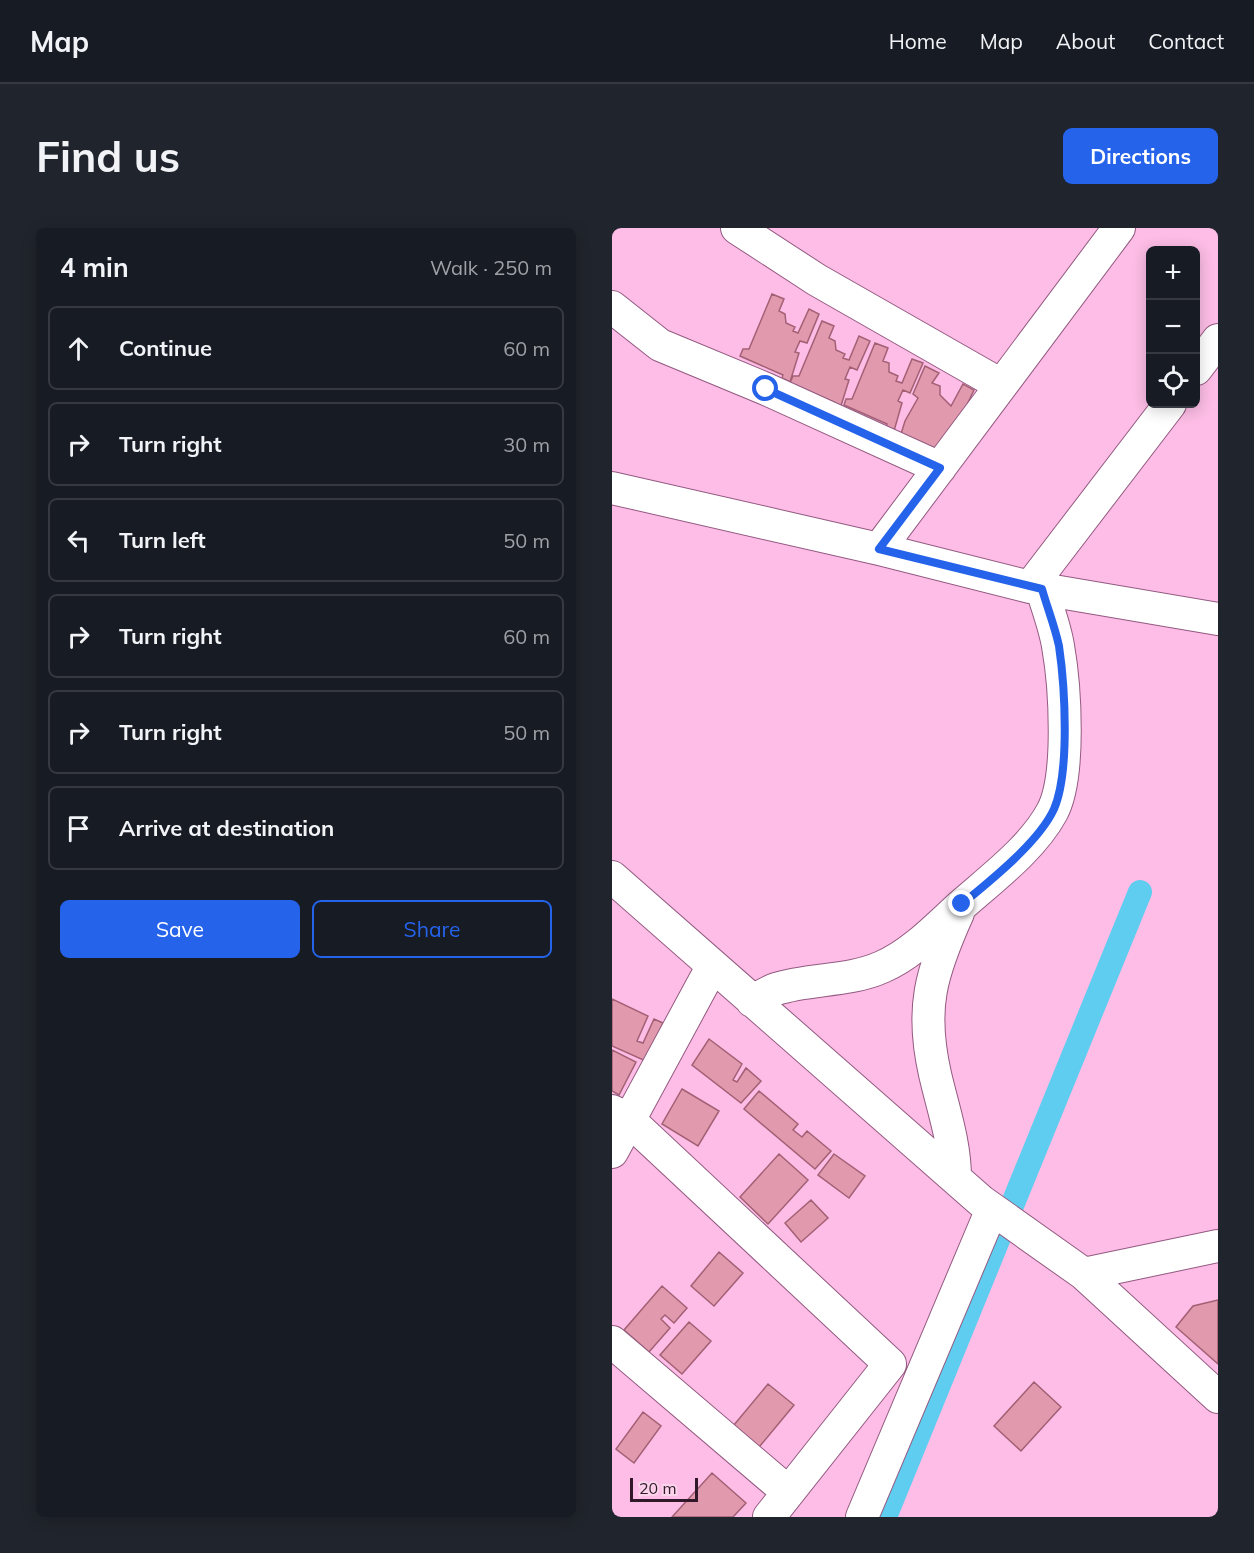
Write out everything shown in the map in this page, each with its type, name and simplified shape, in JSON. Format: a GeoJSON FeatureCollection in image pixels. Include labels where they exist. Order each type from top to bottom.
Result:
{"type":"FeatureCollection","features":[{"type":"Feature","properties":{"kind":"street"},"geometry":{"type":"LineString","coordinates":[[737,228],[817,280],[1001,385]]}},
{"type":"Feature","properties":{"kind":"street"},"geometry":{"type":"LineString","coordinates":[[879,549],[1119,228]]}},
{"type":"Feature","properties":{"kind":"street"},"geometry":{"type":"LineString","coordinates":[[612,307],[660,345],[766,389],[940,468]]}},
{"type":"Feature","properties":{"kind":"street"},"geometry":{"type":"LineString","coordinates":[[1200,364],[1218,340]]}},
{"type":"Feature","properties":{"kind":"street"},"geometry":{"type":"LineString","coordinates":[[1036,588],[1167,408]]}},
{"type":"Feature","properties":{"kind":"street"},"geometry":{"type":"LineString","coordinates":[[612,488],[879,549],[1036,588],[1218,619]]}},
{"type":"Feature","properties":{"kind":"street"},"geometry":{"type":"LineString","coordinates":[[752,1001],[776,989],[851,977],[882,967],[905,954],[997,874],[1042,828],[1053,810],[1061,786],[1063,695],[1058,645],[1036,588]]}},
{"type":"Feature","properties":{"kind":"street"},"geometry":{"type":"LineString","coordinates":[[612,878],[712,968],[955,1178],[992,1209],[1084,1274],[1218,1397]]}},
{"type":"Feature","properties":{"kind":"street"},"geometry":{"type":"LineString","coordinates":[[955,1178],[955,1157],[934,1072],[927,1012],[936,962],[962,904]]}},
{"type":"Feature","properties":{"kind":"street"},"geometry":{"type":"LineString","coordinates":[[612,1152],[620,1115],[712,968]]}},
{"type":"Feature","properties":{"kind":"street"},"geometry":{"type":"LineString","coordinates":[[620,1115],[890,1365],[922,1373]]}},
{"type":"Feature","properties":{"kind":"street"},"geometry":{"type":"LineString","coordinates":[[862,1517],[992,1209]]}},
{"type":"Feature","properties":{"kind":"street"},"geometry":{"type":"LineString","coordinates":[[1084,1274],[1218,1246]]}},
{"type":"Feature","properties":{"kind":"street"},"geometry":{"type":"LineString","coordinates":[[612,1341],[788,1492]]}},
{"type":"Feature","properties":{"kind":"street"},"geometry":{"type":"LineString","coordinates":[[769,1517],[890,1365]]}},
{"type":"Feature","properties":{"kind":"building"},"geometry":{"type":"Polygon","coordinates":[[[772,294],[784,299],[779,311],[785,314],[786,323],[795,327],[793,331],[798,333],[809,309],[819,314],[807,343],[800,341],[795,352],[799,353],[790,382],[782,378],[783,375],[740,356],[743,349],[749,349],[772,294]]]}},
{"type":"Feature","properties":{"kind":"building"},"geometry":{"type":"Polygon","coordinates":[[[822,321],[834,326],[829,338],[835,341],[836,350],[845,354],[843,358],[849,360],[859,336],[870,341],[857,370],[850,367],[845,379],[849,380],[840,409],[832,405],[834,402],[790,383],[793,376],[799,376],[822,321]]]}},
{"type":"Feature","properties":{"kind":"building"},"geometry":{"type":"Polygon","coordinates":[[[875,343],[888,348],[883,361],[889,363],[889,372],[898,376],[896,381],[902,383],[912,359],[923,363],[910,393],[903,390],[898,401],[902,403],[894,431],[886,428],[887,424],[844,405],[846,399],[852,399],[875,343]]]}},
{"type":"Feature","properties":{"kind":"building"},"geometry":{"type":"Polygon","coordinates":[[[925,366],[939,373],[932,383],[940,386],[940,395],[951,406],[963,384],[974,390],[948,444],[934,455],[901,434],[905,421],[918,398],[913,394],[925,366]]]}},
{"type":"Feature","properties":{"kind":"building"},"geometry":{"type":"Polygon","coordinates":[[[612,999],[648,1016],[637,1041],[643,1043],[654,1019],[663,1023],[651,1049],[650,1063],[612,1046],[612,999]]]}},
{"type":"Feature","properties":{"kind":"building"},"geometry":{"type":"Polygon","coordinates":[[[709,1039],[742,1064],[733,1080],[737,1082],[746,1068],[761,1081],[741,1103],[692,1065],[709,1039]]]}},
{"type":"Feature","properties":{"kind":"building"},"geometry":{"type":"Polygon","coordinates":[[[612,1050],[636,1062],[619,1095],[612,1091],[612,1050]]]}},
{"type":"Feature","properties":{"kind":"building"},"geometry":{"type":"Polygon","coordinates":[[[682,1089],[719,1111],[698,1146],[662,1124],[682,1089]]]}},
{"type":"Feature","properties":{"kind":"building"},"geometry":{"type":"Polygon","coordinates":[[[759,1091],[798,1124],[793,1130],[802,1137],[807,1131],[831,1151],[815,1169],[744,1109],[759,1091]]]}},
{"type":"Feature","properties":{"kind":"building"},"geometry":{"type":"Polygon","coordinates":[[[779,1154],[808,1180],[768,1224],[740,1197],[779,1154]]]}},
{"type":"Feature","properties":{"kind":"building"},"geometry":{"type":"Polygon","coordinates":[[[834,1154],[865,1176],[849,1198],[818,1175],[834,1154]]]}},
{"type":"Feature","properties":{"kind":"building"},"geometry":{"type":"Polygon","coordinates":[[[811,1200],[828,1218],[801,1242],[785,1223],[811,1200]]]}},
{"type":"Feature","properties":{"kind":"building"},"geometry":{"type":"Polygon","coordinates":[[[719,1252],[743,1273],[714,1306],[691,1286],[719,1252]]]}},
{"type":"Feature","properties":{"kind":"building"},"geometry":{"type":"Polygon","coordinates":[[[662,1286],[687,1308],[674,1323],[665,1315],[661,1319],[670,1328],[649,1352],[624,1330],[662,1286]]]}},
{"type":"Feature","properties":{"kind":"building"},"geometry":{"type":"Polygon","coordinates":[[[1218,1300],[1218,1364],[1176,1327],[1193,1306],[1218,1300]]]}},
{"type":"Feature","properties":{"kind":"building"},"geometry":{"type":"Polygon","coordinates":[[[689,1322],[711,1341],[682,1374],[660,1355],[689,1322]]]}},
{"type":"Feature","properties":{"kind":"building"},"geometry":{"type":"Polygon","coordinates":[[[1034,1382],[1061,1407],[1021,1451],[994,1426],[1034,1382]]]}},
{"type":"Feature","properties":{"kind":"building"},"geometry":{"type":"Polygon","coordinates":[[[768,1384],[794,1405],[755,1452],[729,1431],[768,1384]]]}},
{"type":"Feature","properties":{"kind":"building"},"geometry":{"type":"Polygon","coordinates":[[[643,1412],[661,1426],[634,1463],[616,1449],[643,1412]]]}},
{"type":"Feature","properties":{"kind":"building"},"geometry":{"type":"Polygon","coordinates":[[[712,1473],[746,1503],[733,1517],[672,1517],[712,1473]]]}},
{"type":"Feature","properties":{"kind":"waterway"},"geometry":{"type":"LineString","coordinates":[[885,1517],[1140,892]]}},
{"type":"Feature","properties":{"kind":"route"},"geometry":{"type":"LineString","coordinates":[[766,389],[940,468],[879,549],[1042,589],[1058,645],[1063,695],[1064,750],[1061,786],[1053,810],[1042,828],[997,874],[962,904]]}}]}
